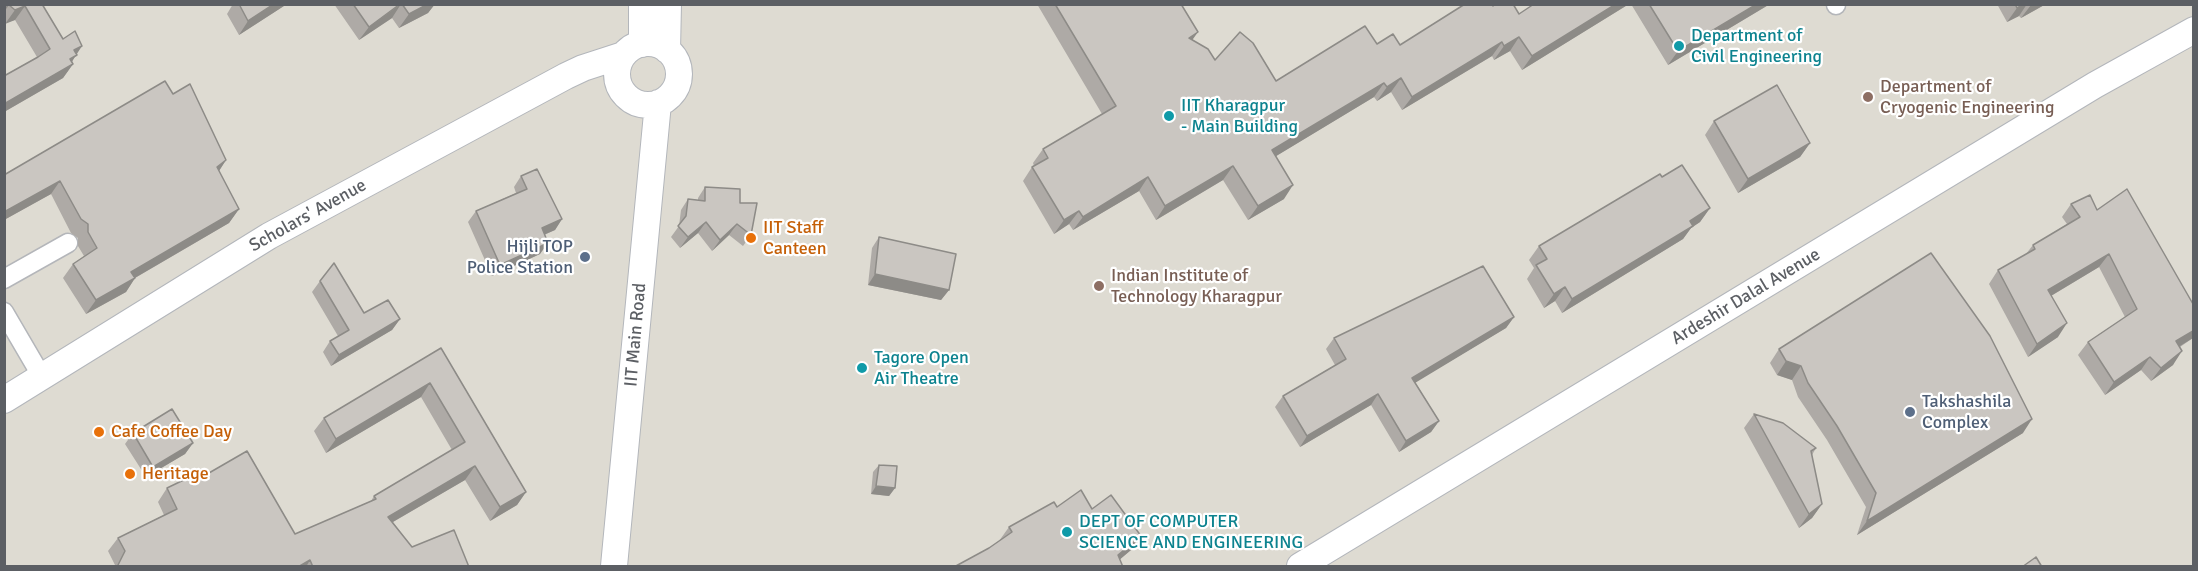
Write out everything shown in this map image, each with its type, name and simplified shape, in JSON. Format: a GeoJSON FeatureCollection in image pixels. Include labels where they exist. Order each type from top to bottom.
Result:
{"type":"FeatureCollection","features":[{"type":"Feature","properties":{"kind":"street"},"geometry":{"type":"LineString","coordinates":[[642,4],[632,49],[617,74],[623,92],[639,103],[658,103],[666,98],[677,83],[677,64],[668,50],[668,4]]}},
{"type":"Feature","properties":{"kind":"street","name":"Ardeshir Dalal Avenue"},"geometry":{"type":"LineString","coordinates":[[1300,567],[2095,85],[2193,30]]}},
{"type":"Feature","properties":{"kind":"street"},"geometry":{"type":"LineString","coordinates":[[632,49],[651,43],[668,50]]}},
{"type":"Feature","properties":{"kind":"street","name":"Scholars' Avenue"},"geometry":{"type":"LineString","coordinates":[[4,400],[269,236],[574,72],[632,49]]}},
{"type":"Feature","properties":{"kind":"street","name":"IIT Main Road"},"geometry":{"type":"LineString","coordinates":[[614,567],[658,103]]}},
{"type":"Feature","properties":{"kind":"street"},"geometry":{"type":"LineString","coordinates":[[4,279],[68,243]]}},
{"type":"Feature","properties":{"kind":"street"},"geometry":{"type":"LineString","coordinates":[[4,312],[42,377]]}},
{"type":"Feature","properties":{"kind":"shaded area","name":"Indian Institute of Technology Kharagpur"},"geometry":{"type":"Polygon","coordinates":[[[4,5],[2193,5],[2193,566],[5,566],[4,5]]]}},
{"type":"Feature","properties":{"kind":"building"},"geometry":{"type":"Polygon","coordinates":[[[4,4],[42,4],[63,39],[75,31],[82,46],[74,50],[77,55],[70,59],[73,64],[4,104],[4,76],[50,49],[25,6],[15,10],[4,4]]]}},
{"type":"Feature","properties":{"kind":"building"},"geometry":{"type":"Polygon","coordinates":[[[239,4],[274,4],[248,21],[239,4]]]}},
{"type":"Feature","properties":{"kind":"building"},"geometry":{"type":"Polygon","coordinates":[[[353,4],[400,4],[369,27],[353,4]]]}},
{"type":"Feature","properties":{"kind":"building"},"geometry":{"type":"Polygon","coordinates":[[[402,4],[428,4],[409,14],[402,4]]]}},
{"type":"Feature","properties":{"kind":"building","name":"IIT Kharagpur - Main Building"},"geometry":{"type":"Polygon","coordinates":[[[1055,4],[1181,4],[1198,32],[1189,38],[1208,49],[1215,60],[1240,32],[1253,43],[1276,81],[1365,26],[1377,44],[1393,34],[1400,45],[1465,4],[1491,4],[1493,6],[1513,4],[1519,14],[1534,4],[1616,4],[1532,56],[1519,37],[1504,46],[1502,42],[1412,97],[1401,78],[1387,87],[1384,83],[1272,150],[1293,185],[1258,206],[1233,166],[1165,206],[1148,177],[1083,217],[1079,211],[1064,220],[1032,167],[1048,158],[1043,149],[1116,106],[1055,4]]]}},
{"type":"Feature","properties":{"kind":"building","name":"Department of Civil Engineering"},"geometry":{"type":"Polygon","coordinates":[[[1649,4],[1757,4],[1678,51],[1649,4]]]}},
{"type":"Feature","properties":{"kind":"building"},"geometry":{"type":"Polygon","coordinates":[[[165,81],[173,94],[190,84],[226,160],[217,167],[239,209],[131,272],[135,278],[96,300],[73,264],[97,248],[88,232],[88,224],[81,219],[60,181],[4,212],[4,175],[165,81]]]}},
{"type":"Feature","properties":{"kind":"building"},"geometry":{"type":"Polygon","coordinates":[[[1777,85],[1810,143],[1748,179],[1714,121],[1777,85]]]}},
{"type":"Feature","properties":{"kind":"building"},"geometry":{"type":"Polygon","coordinates":[[[1682,165],[1710,208],[1690,221],[1693,226],[1572,299],[1565,287],[1554,294],[1536,265],[1547,259],[1539,246],[1660,174],[1662,177],[1682,165]]]}},
{"type":"Feature","properties":{"kind":"building"},"geometry":{"type":"Polygon","coordinates":[[[537,169],[562,219],[542,228],[548,243],[500,265],[476,211],[527,189],[521,176],[537,169]]]}},
{"type":"Feature","properties":{"kind":"building"},"geometry":{"type":"Polygon","coordinates":[[[705,187],[740,189],[740,203],[757,203],[751,235],[737,224],[720,240],[706,222],[688,237],[678,226],[686,216],[688,199],[705,201],[705,187]]]}},
{"type":"Feature","properties":{"kind":"building"},"geometry":{"type":"Polygon","coordinates":[[[2127,189],[2193,304],[2193,331],[2176,341],[2182,351],[2161,368],[2150,357],[2114,382],[2088,342],[2137,309],[2109,254],[2048,290],[2067,323],[2037,344],[1998,270],[2035,249],[2033,245],[2080,217],[2071,204],[2090,195],[2097,210],[2127,189]]]}},
{"type":"Feature","properties":{"kind":"building"},"geometry":{"type":"Polygon","coordinates":[[[879,237],[956,254],[949,290],[875,274],[879,237]]]}},
{"type":"Feature","properties":{"kind":"building","name":"Takshashila Complex"},"geometry":{"type":"Polygon","coordinates":[[[1931,253],[1990,336],[2032,419],[1867,521],[1876,493],[1837,426],[1808,383],[1801,366],[1786,361],[1779,349],[1931,253]]]}},
{"type":"Feature","properties":{"kind":"building"},"geometry":{"type":"Polygon","coordinates":[[[334,263],[364,313],[388,300],[400,319],[339,355],[330,341],[349,330],[320,281],[334,263]]]}},
{"type":"Feature","properties":{"kind":"building"},"geometry":{"type":"Polygon","coordinates":[[[1483,266],[1514,317],[1412,378],[1439,421],[1406,441],[1378,394],[1307,436],[1283,396],[1346,359],[1334,338],[1483,266]]]}},
{"type":"Feature","properties":{"kind":"building"},"geometry":{"type":"Polygon","coordinates":[[[441,348],[526,492],[500,507],[475,466],[388,517],[412,547],[454,530],[469,567],[313,567],[310,560],[298,567],[117,567],[125,551],[118,538],[177,509],[167,488],[194,475],[202,477],[247,451],[295,534],[376,499],[374,496],[465,442],[430,383],[336,439],[324,418],[441,348]]]}},
{"type":"Feature","properties":{"kind":"building"},"geometry":{"type":"Polygon","coordinates":[[[172,409],[193,443],[153,467],[133,433],[172,409]]]}},
{"type":"Feature","properties":{"kind":"building"},"geometry":{"type":"Polygon","coordinates":[[[1754,414],[1783,423],[1816,448],[1811,451],[1822,504],[1809,514],[1754,414]]]}},
{"type":"Feature","properties":{"kind":"building"},"geometry":{"type":"Polygon","coordinates":[[[879,465],[897,466],[895,488],[876,486],[879,465]]]}},
{"type":"Feature","properties":{"kind":"building","name":"DEPT OF COMPUTER SCIENCE AND ENGINEERING"},"geometry":{"type":"Polygon","coordinates":[[[1081,490],[1092,509],[1111,495],[1141,536],[1118,555],[1123,567],[954,567],[989,548],[1012,532],[1009,527],[1054,502],[1057,507],[1081,490]]]}},
{"type":"Feature","properties":{"kind":"building"},"geometry":{"type":"Polygon","coordinates":[[[2036,557],[2042,567],[2022,567],[2036,557]]]}},
{"type":"Feature","properties":{"kind":"place","name":"Department of Civil Engineering"},"geometry":{"type":"Point","coordinates":[1679,46]}},
{"type":"Feature","properties":{"kind":"place","name":"Department of Cryogenic Engineering"},"geometry":{"type":"Point","coordinates":[1868,97]}},
{"type":"Feature","properties":{"kind":"place","name":"IIT Kharagpur - Main Building"},"geometry":{"type":"Point","coordinates":[1169,116]}},
{"type":"Feature","properties":{"kind":"place","name":"IIT Staff Canteen"},"geometry":{"type":"Point","coordinates":[751,238]}},
{"type":"Feature","properties":{"kind":"place","name":"Hijli TOP Police Station"},"geometry":{"type":"Point","coordinates":[585,257]}},
{"type":"Feature","properties":{"kind":"place","name":"Indian Institute of Technology Kharagpur"},"geometry":{"type":"Point","coordinates":[1099,286]}},
{"type":"Feature","properties":{"kind":"place","name":"Tagore Open Air Theatre"},"geometry":{"type":"Point","coordinates":[862,368]}},
{"type":"Feature","properties":{"kind":"place","name":"Takshashila Complex"},"geometry":{"type":"Point","coordinates":[1910,412]}},
{"type":"Feature","properties":{"kind":"place","name":"Cafe Coffee Day"},"geometry":{"type":"Point","coordinates":[99,432]}},
{"type":"Feature","properties":{"kind":"place","name":"Heritage"},"geometry":{"type":"Point","coordinates":[130,474]}},
{"type":"Feature","properties":{"kind":"place","name":"DEPT OF COMPUTER SCIENCE AND ENGINEERING"},"geometry":{"type":"Point","coordinates":[1067,532]}}]}
